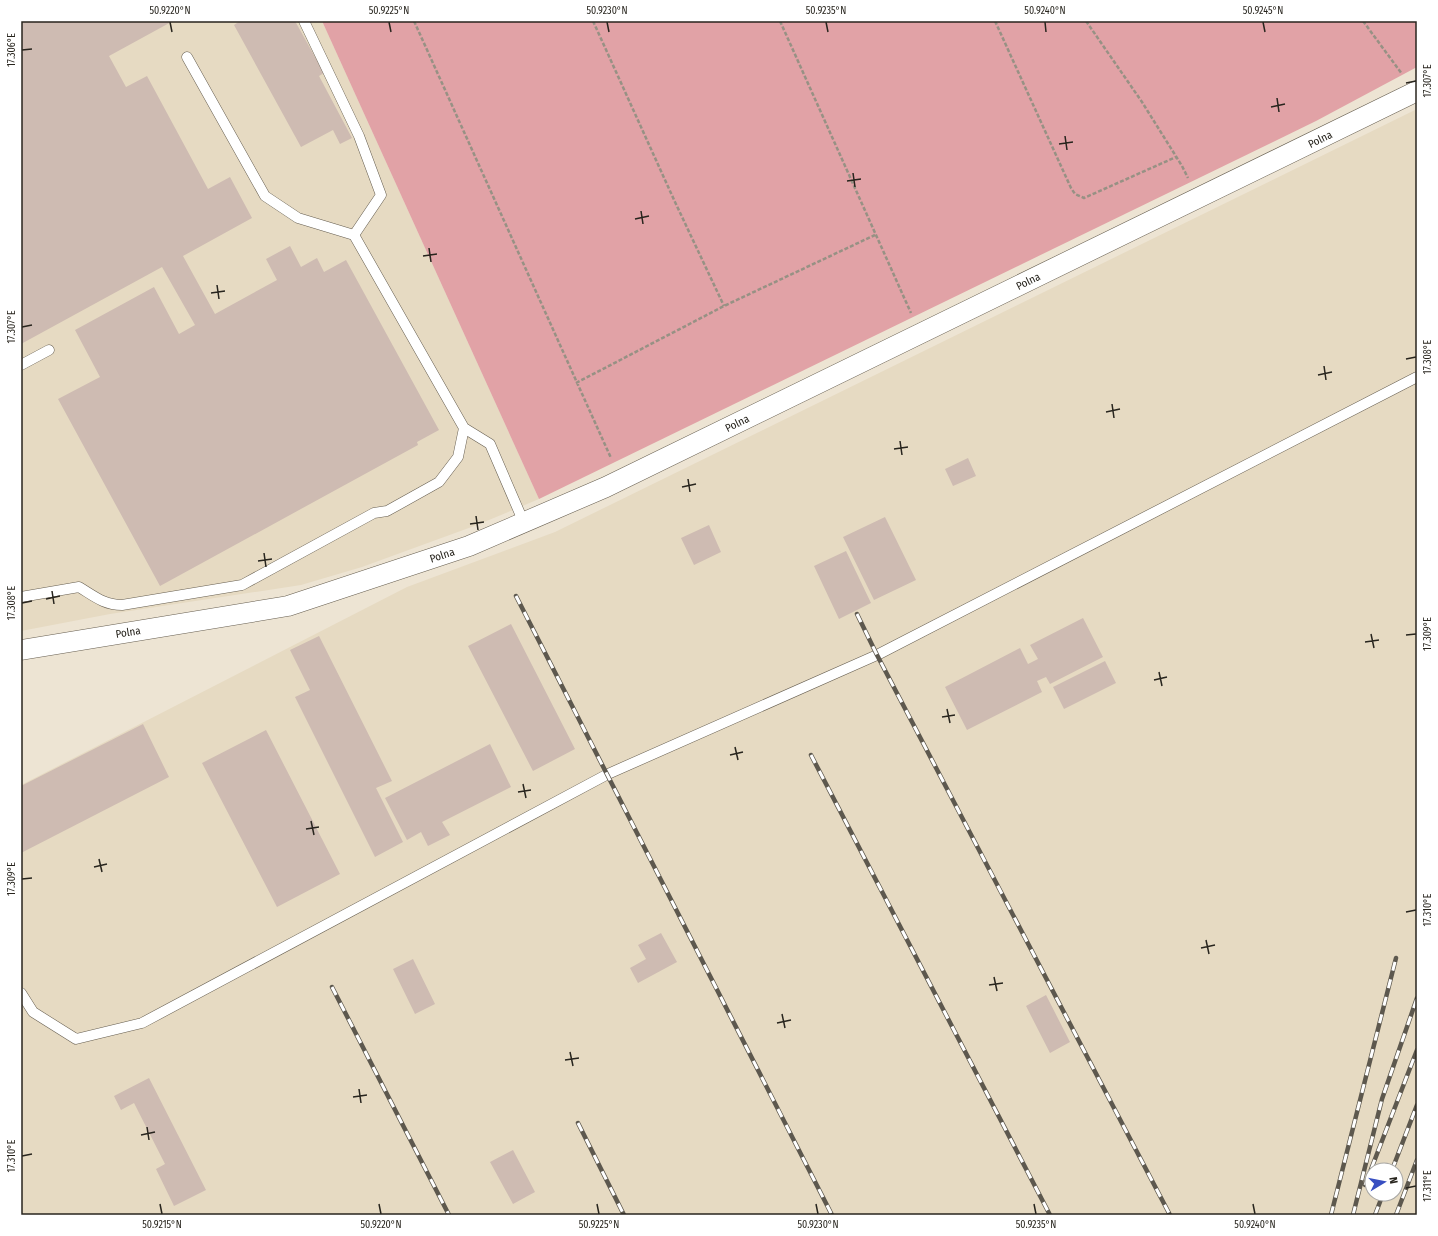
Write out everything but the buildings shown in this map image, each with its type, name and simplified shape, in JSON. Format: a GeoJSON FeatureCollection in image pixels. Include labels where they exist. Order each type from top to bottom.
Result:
{"type":"FeatureCollection","features":[{"type":"Feature","properties":{"kind":"street","name":"Polna"},"geometry":{"type":"LineString","coordinates":[[21,650],[288,606],[470,546],[621,480],[1415,92]]}},
{"type":"Feature","properties":{"kind":"lane"},"geometry":{"type":"LineString","coordinates":[[304,21],[359,136],[381,195],[354,235]]}},
{"type":"Feature","properties":{"kind":"lane"},"geometry":{"type":"LineString","coordinates":[[188,57],[265,196],[298,218],[354,235],[464,428],[490,444],[524,523]]}},
{"type":"Feature","properties":{"kind":"lane"},"geometry":{"type":"LineString","coordinates":[[21,366],[48,350]]}},
{"type":"Feature","properties":{"kind":"lane"},"geometry":{"type":"LineString","coordinates":[[21,992],[33,1012],[76,1039],[142,1023],[608,774],[877,655],[1417,377]]}},
{"type":"Feature","properties":{"kind":"lane"},"geometry":{"type":"LineString","coordinates":[[21,597],[79,587],[102,601],[112,605],[122,605],[242,585],[374,513],[387,511],[439,482],[458,457],[464,428]]}},
{"type":"Feature","properties":{"kind":"path"},"geometry":{"type":"LineString","coordinates":[[414,21],[621,480]]}},
{"type":"Feature","properties":{"kind":"path"},"geometry":{"type":"LineString","coordinates":[[593,21],[724,306]]}},
{"type":"Feature","properties":{"kind":"path"},"geometry":{"type":"LineString","coordinates":[[780,21],[920,333]]}},
{"type":"Feature","properties":{"kind":"path"},"geometry":{"type":"LineString","coordinates":[[995,21],[1075,194],[1084,198],[1176,157]]}},
{"type":"Feature","properties":{"kind":"path"},"geometry":{"type":"LineString","coordinates":[[1086,21],[1142,102],[1182,166],[1196,199]]}},
{"type":"Feature","properties":{"kind":"path"},"geometry":{"type":"LineString","coordinates":[[1363,21],[1415,92]]}},
{"type":"Feature","properties":{"kind":"path"},"geometry":{"type":"LineString","coordinates":[[576,383],[724,306],[875,235]]}},
{"type":"Feature","properties":{"kind":"shaded area"},"geometry":{"type":"Polygon","coordinates":[[[21,21],[322,21],[539,499],[477,525],[362,567],[301,585],[110,614],[21,631],[21,21]]]}},
{"type":"Feature","properties":{"kind":"shaded area"},"geometry":{"type":"Polygon","coordinates":[[[322,21],[1417,21],[1417,67],[1316,121],[539,499],[322,21]]]}},
{"type":"Feature","properties":{"kind":"shaded area"},"geometry":{"type":"Polygon","coordinates":[[[1417,109],[1417,1215],[21,1215],[21,785],[407,587],[555,532],[1417,109]]]}},
{"type":"Feature","properties":{"kind":"railway"},"geometry":{"type":"LineString","coordinates":[[516,596],[832,1215]]}},
{"type":"Feature","properties":{"kind":"railway"},"geometry":{"type":"LineString","coordinates":[[857,614],[1170,1215]]}},
{"type":"Feature","properties":{"kind":"railway"},"geometry":{"type":"LineString","coordinates":[[811,755],[1050,1215]]}},
{"type":"Feature","properties":{"kind":"railway"},"geometry":{"type":"LineString","coordinates":[[1331,1215],[1396,958]]}},
{"type":"Feature","properties":{"kind":"railway"},"geometry":{"type":"LineString","coordinates":[[332,987],[449,1215]]}},
{"type":"Feature","properties":{"kind":"railway"},"geometry":{"type":"LineString","coordinates":[[1353,1215],[1382,1099],[1417,998]]}},
{"type":"Feature","properties":{"kind":"railway"},"geometry":{"type":"LineString","coordinates":[[1374,1162],[1417,1050]]}},
{"type":"Feature","properties":{"kind":"railway"},"geometry":{"type":"LineString","coordinates":[[1395,1162],[1417,1105]]}},
{"type":"Feature","properties":{"kind":"railway"},"geometry":{"type":"LineString","coordinates":[[578,1123],[624,1215]]}},
{"type":"Feature","properties":{"kind":"railway"},"geometry":{"type":"LineString","coordinates":[[1396,1215],[1417,1160]]}},
{"type":"Feature","properties":{"kind":"railway"},"geometry":{"type":"LineString","coordinates":[[1375,1215],[1380,1202]]}}]}
